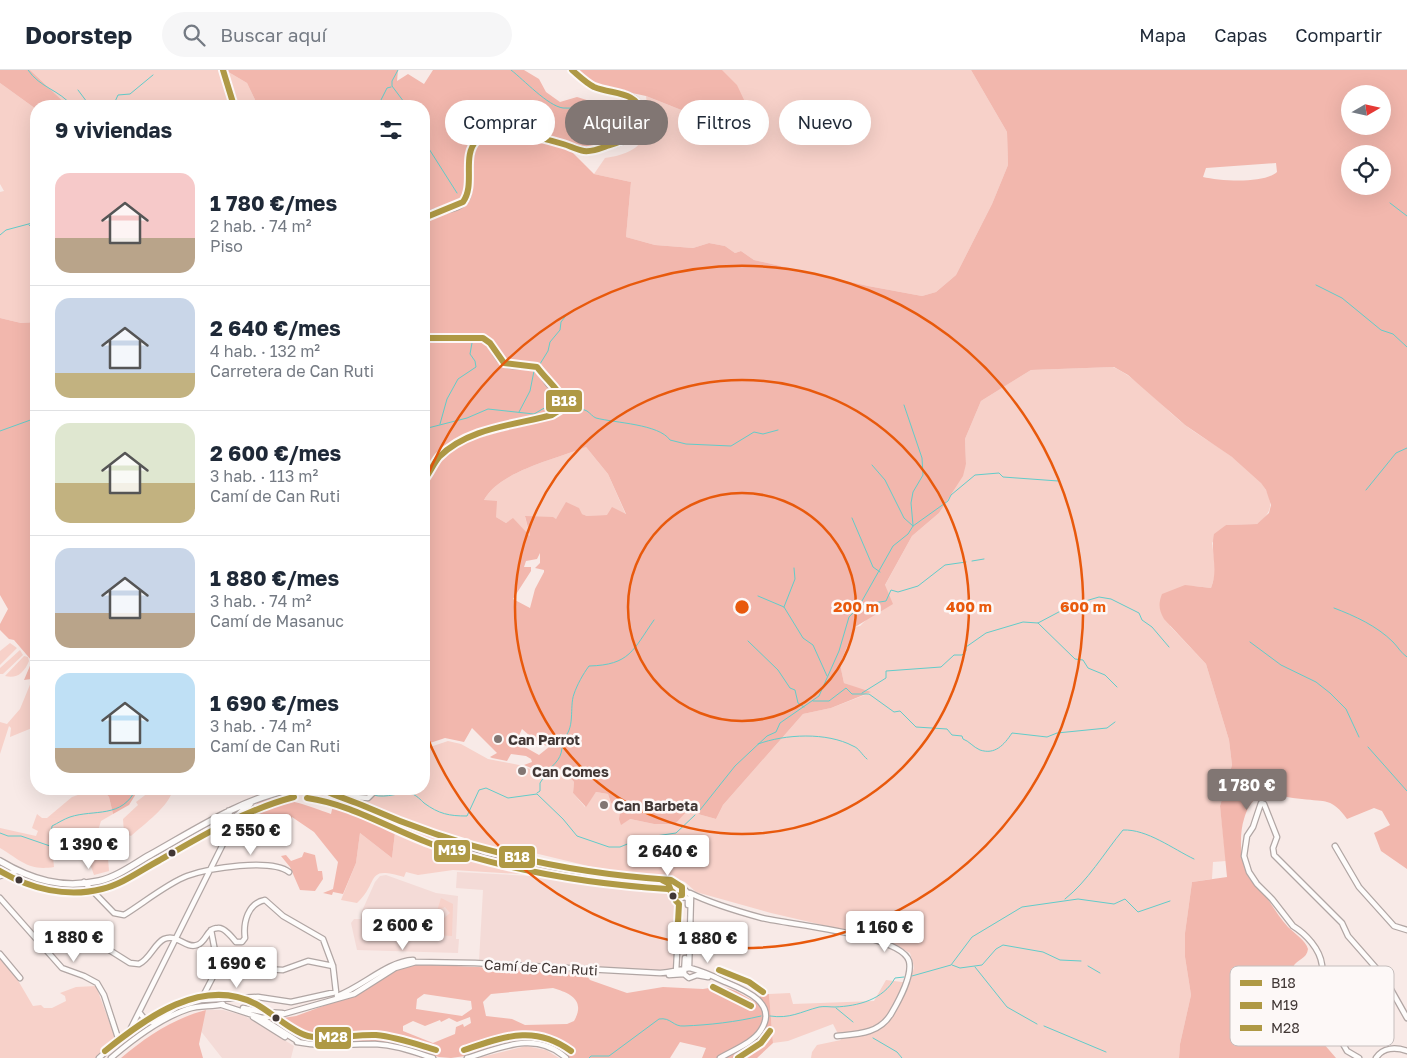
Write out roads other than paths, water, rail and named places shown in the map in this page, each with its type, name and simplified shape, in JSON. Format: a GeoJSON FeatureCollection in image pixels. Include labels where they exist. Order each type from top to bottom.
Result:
{"type":"FeatureCollection","features":[{"type":"Feature","properties":{"kind":"street"},"geometry":{"type":"LineString","coordinates":[[223,70],[232,100]]}},
{"type":"Feature","properties":{"kind":"street"},"geometry":{"type":"LineString","coordinates":[[430,214],[459,206],[465,201],[469,187],[469,159],[476,143],[484,136],[503,134],[538,138],[591,152],[623,142],[639,131],[644,114],[637,100],[626,94],[595,87],[572,70]]}},
{"type":"Feature","properties":{"kind":"street"},"geometry":{"type":"LineString","coordinates":[[430,338],[483,338],[490,342],[498,357],[504,362],[515,366],[537,367],[549,384],[561,393],[564,401],[560,410],[552,416],[480,433],[456,444],[436,460],[430,470]]}},
{"type":"Feature","properties":{"kind":"street"},"geometry":{"type":"LineString","coordinates":[[0,876],[17,871],[33,876],[84,882],[110,874],[207,820],[261,795]]}},
{"type":"Feature","properties":{"kind":"street"},"geometry":{"type":"LineString","coordinates":[[207,820],[268,795]]}},
{"type":"Feature","properties":{"kind":"street"},"geometry":{"type":"LineString","coordinates":[[338,795],[387,818],[484,852],[567,870],[675,881],[687,895],[689,978],[693,976],[717,978]]}},
{"type":"Feature","properties":{"kind":"street"},"geometry":{"type":"LineString","coordinates":[[341,796],[347,795],[362,799],[370,795]]}},
{"type":"Feature","properties":{"kind":"street"},"geometry":{"type":"LineString","coordinates":[[99,1058],[130,1030],[209,872],[231,821],[260,797]]}},
{"type":"Feature","properties":{"kind":"street"},"geometry":{"type":"LineString","coordinates":[[0,861],[17,871],[45,882],[84,882],[110,877],[244,802]]}},
{"type":"Feature","properties":{"kind":"street"},"geometry":{"type":"LineString","coordinates":[[1321,966],[1316,950],[1306,936],[1294,926],[1249,872],[1244,856],[1245,847],[1261,803],[1264,804],[1277,837],[1273,848],[1274,855],[1342,923],[1348,936],[1374,966]]}},
{"type":"Feature","properties":{"kind":"street"},"geometry":{"type":"LineString","coordinates":[[229,811],[237,816]]}},
{"type":"Feature","properties":{"kind":"street"},"geometry":{"type":"LineString","coordinates":[[229,811],[231,821]]}},
{"type":"Feature","properties":{"kind":"street"},"geometry":{"type":"LineString","coordinates":[[218,818],[231,821]]}},
{"type":"Feature","properties":{"kind":"street"},"geometry":{"type":"LineString","coordinates":[[1335,846],[1358,887],[1394,926],[1407,930]]}},
{"type":"Feature","properties":{"kind":"street"},"geometry":{"type":"LineString","coordinates":[[0,857],[33,876]]}},
{"type":"Feature","properties":{"kind":"street"},"geometry":{"type":"LineString","coordinates":[[84,882],[114,913],[124,915],[187,876],[267,865],[278,866],[289,872]]}},
{"type":"Feature","properties":{"kind":"street"},"geometry":{"type":"LineString","coordinates":[[69,880],[110,874]]}},
{"type":"Feature","properties":{"kind":"street"},"geometry":{"type":"LineString","coordinates":[[662,880],[668,883],[673,896],[687,895],[761,917],[868,937],[903,952],[909,962],[908,975],[891,1015],[880,1026],[870,1031],[837,1036]]}},
{"type":"Feature","properties":{"kind":"street"},"geometry":{"type":"LineString","coordinates":[[670,890],[672,886],[681,886]]}},
{"type":"Feature","properties":{"kind":"street"},"geometry":{"type":"LineString","coordinates":[[676,972],[687,895]]}},
{"type":"Feature","properties":{"kind":"street"},"geometry":{"type":"LineString","coordinates":[[0,898],[11,908],[41,946],[62,968],[97,983],[104,995],[119,1041]]}},
{"type":"Feature","properties":{"kind":"street"},"geometry":{"type":"LineString","coordinates":[[41,946],[43,940],[79,931],[134,964],[144,962],[162,940],[175,937],[192,946],[197,946],[211,930],[217,928],[222,928],[236,942],[242,942],[245,938],[244,926],[251,906],[256,901],[266,900],[283,916],[323,939],[333,966],[336,992],[294,1001],[258,997],[201,1000],[177,1007],[153,1022],[147,1022],[138,1012]]}},
{"type":"Feature","properties":{"kind":"street"},"geometry":{"type":"LineString","coordinates":[[201,1000],[218,967],[211,930]]}},
{"type":"Feature","properties":{"kind":"street"},"geometry":{"type":"LineString","coordinates":[[0,954],[20,978]]}},
{"type":"Feature","properties":{"kind":"street"},"geometry":{"type":"LineString","coordinates":[[218,967],[283,970],[308,961],[333,966]]}},
{"type":"Feature","properties":{"kind":"street","name":"Camí de Can Ruti"},"geometry":{"type":"LineString","coordinates":[[351,995],[391,966],[402,961],[660,973],[681,976],[688,969]]}},
{"type":"Feature","properties":{"kind":"street","name":"Camí de Can Ruti"},"geometry":{"type":"LineString","coordinates":[[377,980],[391,966],[421,962]]}},
{"type":"Feature","properties":{"kind":"street","name":"Camí de Can Ruti"},"geometry":{"type":"LineString","coordinates":[[262,1018],[351,995],[405,964]]}},
{"type":"Feature","properties":{"kind":"street"},"geometry":{"type":"LineString","coordinates":[[688,969],[693,976]]}},
{"type":"Feature","properties":{"kind":"street"},"geometry":{"type":"LineString","coordinates":[[688,969],[717,978],[756,996],[761,1002],[765,1014],[765,1022],[757,1035],[720,1058]]}},
{"type":"Feature","properties":{"kind":"street","name":"Camí de Can Ruti"},"geometry":{"type":"LineString","coordinates":[[660,973],[688,969]]}},
{"type":"Feature","properties":{"kind":"street","name":"Camí de Can Ruti"},"geometry":{"type":"LineString","coordinates":[[329,1000],[365,984]]}},
{"type":"Feature","properties":{"kind":"street"},"geometry":{"type":"LineString","coordinates":[[1394,995],[1407,1018]]}},
{"type":"Feature","properties":{"kind":"street"},"geometry":{"type":"LineString","coordinates":[[111,1058],[155,1026],[180,1012],[197,1006],[222,1005],[262,1018]]}},
{"type":"Feature","properties":{"kind":"street","name":"Camí de Can Ruti"},"geometry":{"type":"LineString","coordinates":[[222,1005],[263,1012],[286,1013]]}},
{"type":"Feature","properties":{"kind":"street"},"geometry":{"type":"LineString","coordinates":[[234,1008],[300,1042],[322,1046],[383,1045],[397,1047],[433,1058]]}},
{"type":"Feature","properties":{"kind":"street"},"geometry":{"type":"LineString","coordinates":[[243,1008],[300,1042]]}},
{"type":"Feature","properties":{"kind":"street"},"geometry":{"type":"LineString","coordinates":[[467,1058],[510,1044],[531,1042],[549,1046],[566,1058]]}},
{"type":"Feature","properties":{"kind":"street"},"geometry":{"type":"LineString","coordinates":[[1344,1046],[1347,1051],[1359,1058]]}},
{"type":"Feature","properties":{"kind":"street"},"geometry":{"type":"LineString","coordinates":[[1376,1058],[1385,1050],[1400,1049],[1407,1051]]}},
{"type":"Feature","properties":{"kind":"waterway"},"geometry":{"type":"LineString","coordinates":[[28,70],[38,81],[66,100]]}},
{"type":"Feature","properties":{"kind":"waterway"},"geometry":{"type":"LineString","coordinates":[[398,70],[392,81],[392,86],[402,100]]}},
{"type":"Feature","properties":{"kind":"waterway"},"geometry":{"type":"LineString","coordinates":[[511,70],[550,103],[565,108]]}},
{"type":"Feature","properties":{"kind":"waterway"},"geometry":{"type":"LineString","coordinates":[[116,100],[118,95],[130,94],[153,75]]}},
{"type":"Feature","properties":{"kind":"waterway"},"geometry":{"type":"LineString","coordinates":[[381,100],[387,88],[391,87]]}},
{"type":"Feature","properties":{"kind":"waterway"},"geometry":{"type":"LineString","coordinates":[[78,90],[86,100]]}},
{"type":"Feature","properties":{"kind":"waterway"},"geometry":{"type":"LineString","coordinates":[[430,150],[457,193]]}},
{"type":"Feature","properties":{"kind":"waterway"},"geometry":{"type":"LineString","coordinates":[[1390,203],[1407,216]]}},
{"type":"Feature","properties":{"kind":"waterway"},"geometry":{"type":"LineString","coordinates":[[0,235],[6,230],[30,224]]}},
{"type":"Feature","properties":{"kind":"waterway"},"geometry":{"type":"LineString","coordinates":[[1316,285],[1342,298],[1381,330],[1393,334],[1407,347]]}},
{"type":"Feature","properties":{"kind":"waterway"},"geometry":{"type":"LineString","coordinates":[[540,364],[548,351],[550,342],[560,330],[561,322],[568,313]]}},
{"type":"Feature","properties":{"kind":"waterway"},"geometry":{"type":"LineString","coordinates":[[440,424],[447,399],[458,379],[476,367],[475,361],[470,354],[472,343]]}},
{"type":"Feature","properties":{"kind":"waterway"},"geometry":{"type":"LineString","coordinates":[[519,412],[530,391],[534,371]]}},
{"type":"Feature","properties":{"kind":"waterway"},"geometry":{"type":"LineString","coordinates":[[430,427],[467,418],[488,409],[534,414],[553,403]]}},
{"type":"Feature","properties":{"kind":"waterway"},"geometry":{"type":"LineString","coordinates":[[904,405],[922,458],[923,475],[913,492],[911,503],[913,525]]}},
{"type":"Feature","properties":{"kind":"waterway"},"geometry":{"type":"LineString","coordinates":[[567,406],[585,410],[596,418],[647,427],[670,440],[686,444],[731,446],[754,432],[763,434],[778,430]]}},
{"type":"Feature","properties":{"kind":"waterway"},"geometry":{"type":"LineString","coordinates":[[0,431],[30,420]]}},
{"type":"Feature","properties":{"kind":"waterway"},"geometry":{"type":"LineString","coordinates":[[1366,490],[1396,453],[1407,448]]}},
{"type":"Feature","properties":{"kind":"waterway"},"geometry":{"type":"LineString","coordinates":[[872,465],[885,480],[904,518],[913,526]]}},
{"type":"Feature","properties":{"kind":"waterway"},"geometry":{"type":"LineString","coordinates":[[700,810],[735,766],[767,736],[776,732],[780,723],[819,696],[839,651],[849,617],[858,608],[893,546],[908,534],[913,526],[948,501],[951,495],[975,475],[999,473],[1003,477],[1058,481]]}},
{"type":"Feature","properties":{"kind":"waterway"},"geometry":{"type":"LineString","coordinates":[[852,518],[873,567],[880,572]]}},
{"type":"Feature","properties":{"kind":"waterway"},"geometry":{"type":"LineString","coordinates":[[972,561],[984,559]]}},
{"type":"Feature","properties":{"kind":"waterway"},"geometry":{"type":"LineString","coordinates":[[861,605],[886,601],[891,590],[898,592],[918,586],[945,565],[966,562]]}},
{"type":"Feature","properties":{"kind":"waterway"},"geometry":{"type":"LineString","coordinates":[[784,607],[795,579],[794,568]]}},
{"type":"Feature","properties":{"kind":"waterway"},"geometry":{"type":"LineString","coordinates":[[758,596],[784,607],[803,638],[813,645],[827,676]]}},
{"type":"Feature","properties":{"kind":"waterway"},"geometry":{"type":"LineString","coordinates":[[862,693],[886,678],[886,671],[941,667],[954,655],[962,655],[966,651],[966,647],[986,633],[1023,622],[1038,623],[1072,605],[1099,597],[1111,599],[1139,613],[1142,620],[1152,627],[1169,647]]}},
{"type":"Feature","properties":{"kind":"waterway"},"geometry":{"type":"LineString","coordinates":[[1334,608],[1373,626],[1393,642],[1407,657]]}},
{"type":"Feature","properties":{"kind":"waterway"},"geometry":{"type":"LineString","coordinates":[[548,770],[560,756],[562,739],[571,724],[574,694],[578,683],[589,666],[614,663],[622,659],[635,647],[654,620]]}},
{"type":"Feature","properties":{"kind":"waterway"},"geometry":{"type":"LineString","coordinates":[[1038,623],[1075,659],[1083,660],[1088,668],[1105,675],[1117,687]]}},
{"type":"Feature","properties":{"kind":"waterway"},"geometry":{"type":"LineString","coordinates":[[748,641],[778,670],[790,688],[795,690],[798,703],[804,707]]}},
{"type":"Feature","properties":{"kind":"waterway"},"geometry":{"type":"LineString","coordinates":[[1250,642],[1281,665],[1316,682],[1330,693],[1346,709],[1359,737]]}},
{"type":"Feature","properties":{"kind":"waterway"},"geometry":{"type":"LineString","coordinates":[[813,701],[829,701],[846,688],[852,694],[869,694],[894,712],[900,711],[916,727],[947,729],[952,735],[962,736],[963,739],[975,747],[985,751],[999,748],[1012,733],[1047,737],[1057,733],[1107,728],[1115,722]]}},
{"type":"Feature","properties":{"kind":"waterway"},"geometry":{"type":"LineString","coordinates":[[758,744],[793,737],[831,738],[855,747],[867,759]]}},
{"type":"Feature","properties":{"kind":"waterway"},"geometry":{"type":"LineString","coordinates":[[1368,747],[1407,791]]}},
{"type":"Feature","properties":{"kind":"waterway"},"geometry":{"type":"LineString","coordinates":[[537,793],[540,791],[540,783],[544,777]]}},
{"type":"Feature","properties":{"kind":"waterway"},"geometry":{"type":"LineString","coordinates":[[414,795],[429,807],[439,812],[449,815],[467,816],[479,790],[486,788],[508,798],[537,794],[563,819],[577,836],[609,847],[620,847],[642,838],[676,833],[695,815]]}},
{"type":"Feature","properties":{"kind":"waterway"},"geometry":{"type":"LineString","coordinates":[[0,833],[8,836],[21,836],[50,846],[52,826],[70,817],[115,809],[123,805],[132,795]]}},
{"type":"Feature","properties":{"kind":"waterway"},"geometry":{"type":"LineString","coordinates":[[373,795],[390,795]]}},
{"type":"Feature","properties":{"kind":"waterway"},"geometry":{"type":"LineString","coordinates":[[1065,899],[1088,875],[1123,830],[1141,833],[1160,840],[1194,859]]}},
{"type":"Feature","properties":{"kind":"waterway"},"geometry":{"type":"LineString","coordinates":[[912,976],[951,965],[972,937],[1022,907],[1078,899],[1114,904],[1125,899],[1138,912],[1170,901]]}},
{"type":"Feature","properties":{"kind":"waterway"},"geometry":{"type":"LineString","coordinates":[[952,965],[960,968],[982,965],[996,949],[1003,945],[1043,952],[1060,960],[1081,961]]}},
{"type":"Feature","properties":{"kind":"waterway"},"geometry":{"type":"LineString","coordinates":[[1088,966],[1100,973]]}},
{"type":"Feature","properties":{"kind":"waterway"},"geometry":{"type":"LineString","coordinates":[[975,967],[1007,1007],[1037,1024]]}},
{"type":"Feature","properties":{"kind":"waterway"},"geometry":{"type":"LineString","coordinates":[[770,1016],[789,1016],[819,1007],[835,1007],[861,1003],[884,992],[895,978],[904,977]]}},
{"type":"Feature","properties":{"kind":"waterway"},"geometry":{"type":"LineString","coordinates":[[836,1008],[853,1022]]}},
{"type":"Feature","properties":{"kind":"waterway"},"geometry":{"type":"LineString","coordinates":[[589,1058],[591,1056],[609,1056],[659,1019],[666,1019],[677,1025],[684,1026],[722,1023],[761,1016]]}},
{"type":"Feature","properties":{"kind":"waterway"},"geometry":{"type":"LineString","coordinates":[[1044,1026],[1106,1052]]}},
{"type":"Feature","properties":{"kind":"waterway"},"geometry":{"type":"LineString","coordinates":[[873,1038],[897,1052],[902,1058]]}},
{"type":"Feature","properties":{"kind":"place","name":"Can Parrot"},"geometry":{"type":"Point","coordinates":[498,739]}},
{"type":"Feature","properties":{"kind":"place","name":"Can Comes"},"geometry":{"type":"Point","coordinates":[522,771]}},
{"type":"Feature","properties":{"kind":"place","name":"Can Barbeta"},"geometry":{"type":"Point","coordinates":[604,805]}}]}
